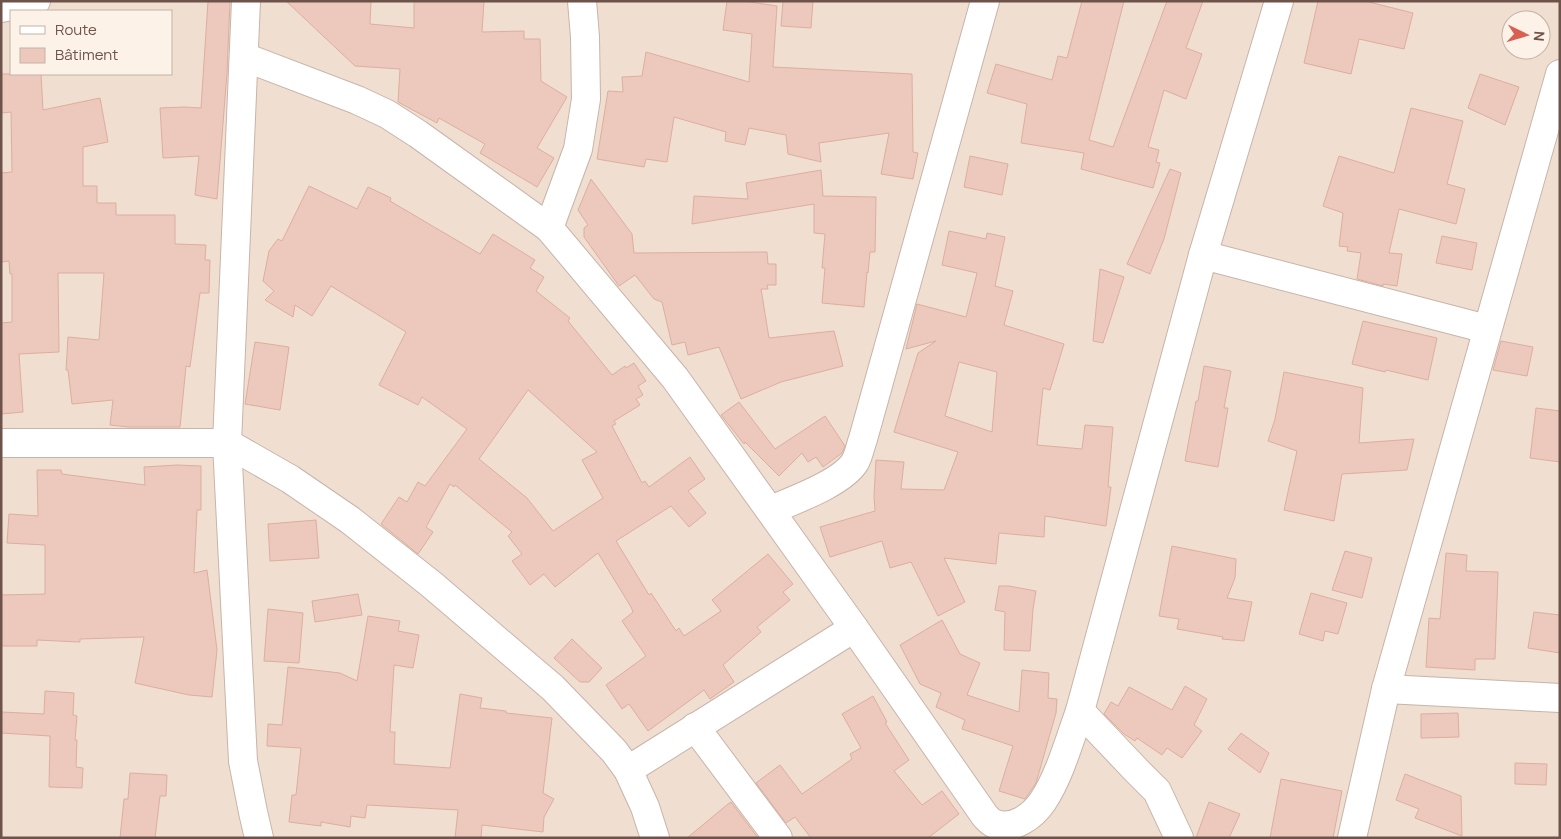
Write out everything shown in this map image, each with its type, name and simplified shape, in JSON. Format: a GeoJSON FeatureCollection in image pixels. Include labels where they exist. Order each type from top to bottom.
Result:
{"type":"FeatureCollection","features":[{"type":"Feature","properties":{"kind":"street"},"geometry":{"type":"LineString","coordinates":[[1,8],[36,1]]}},
{"type":"Feature","properties":{"kind":"street"},"geometry":{"type":"LineString","coordinates":[[246,1],[227,443],[243,761],[259,838]]}},
{"type":"Feature","properties":{"kind":"street"},"geometry":{"type":"LineString","coordinates":[[549,228],[578,149],[586,99],[585,37],[582,1]]}},
{"type":"Feature","properties":{"kind":"street"},"geometry":{"type":"LineString","coordinates":[[771,510],[830,482],[845,473],[855,461],[863,440],[985,1]]}},
{"type":"Feature","properties":{"kind":"street"},"geometry":{"type":"LineString","coordinates":[[244,57],[356,100],[387,114],[549,228],[675,378],[771,510],[985,816],[993,823],[1005,826],[1014,825],[1029,816],[1042,802],[1054,780],[1080,711],[1203,255],[1279,1]]}},
{"type":"Feature","properties":{"kind":"street"},"geometry":{"type":"LineString","coordinates":[[1352,838],[1386,689],[1560,74]]}},
{"type":"Feature","properties":{"kind":"street"},"geometry":{"type":"LineString","coordinates":[[1203,255],[1487,329]]}},
{"type":"Feature","properties":{"kind":"street"},"geometry":{"type":"LineString","coordinates":[[1,443],[227,443],[290,478],[350,520],[431,584],[553,688],[614,751],[628,770],[645,807],[655,838]]}},
{"type":"Feature","properties":{"kind":"street"},"geometry":{"type":"LineString","coordinates":[[628,770],[854,628]]}},
{"type":"Feature","properties":{"kind":"street"},"geometry":{"type":"LineString","coordinates":[[1386,689],[1560,698]]}},
{"type":"Feature","properties":{"kind":"street"},"geometry":{"type":"LineString","coordinates":[[1080,711],[1157,791],[1179,838]]}},
{"type":"Feature","properties":{"kind":"street"},"geometry":{"type":"LineString","coordinates":[[695,727],[778,838]]}},
{"type":"Feature","properties":{"kind":"shaded area"},"geometry":{"type":"Polygon","coordinates":[[[1,1],[1560,1],[1560,838],[1,838],[1,1]]]}},
{"type":"Feature","properties":{"kind":"building"},"geometry":{"type":"Polygon","coordinates":[[[208,1],[230,1],[227,73],[217,199],[195,195],[199,156],[163,158],[160,108],[201,108],[208,1]]]}},
{"type":"Feature","properties":{"kind":"building"},"geometry":{"type":"Polygon","coordinates":[[[286,1],[371,1],[370,24],[414,28],[414,1],[484,1],[482,32],[524,31],[524,39],[540,39],[541,81],[567,97],[537,148],[554,158],[537,187],[480,153],[485,144],[439,118],[437,123],[398,102],[400,69],[355,66],[286,1]]]}},
{"type":"Feature","properties":{"kind":"building"},"geometry":{"type":"Polygon","coordinates":[[[727,1],[744,1],[777,6],[773,67],[912,74],[913,152],[918,153],[913,179],[881,174],[889,133],[819,143],[821,162],[788,154],[786,135],[749,128],[745,145],[725,141],[726,132],[674,117],[667,162],[646,159],[644,167],[597,159],[608,91],[623,92],[622,77],[642,76],[646,52],[749,82],[752,34],[723,30],[727,1]]]}},
{"type":"Feature","properties":{"kind":"building"},"geometry":{"type":"Polygon","coordinates":[[[783,1],[813,1],[811,28],[781,26],[783,1]]]}},
{"type":"Feature","properties":{"kind":"building"},"geometry":{"type":"Polygon","coordinates":[[[1082,1],[1124,1],[1089,140],[1113,147],[1167,1],[1203,1],[1186,48],[1202,54],[1186,99],[1164,90],[1148,147],[1159,150],[1156,162],[1160,163],[1153,188],[1081,169],[1084,153],[1021,143],[1027,104],[987,93],[996,64],[1052,80],[1058,56],[1067,58],[1082,1]]]}},
{"type":"Feature","properties":{"kind":"building"},"geometry":{"type":"Polygon","coordinates":[[[1318,1],[1365,1],[1413,13],[1404,49],[1359,39],[1351,74],[1304,63],[1318,1]]]}},
{"type":"Feature","properties":{"kind":"building"},"geometry":{"type":"Polygon","coordinates":[[[1,74],[41,75],[43,110],[100,98],[108,142],[83,147],[83,186],[97,186],[97,203],[116,203],[116,215],[175,215],[175,244],[206,245],[205,260],[210,260],[209,293],[200,293],[190,367],[186,366],[180,427],[110,425],[113,400],[72,404],[68,370],[66,370],[68,337],[99,340],[104,273],[58,273],[59,352],[19,354],[23,412],[1,414],[1,323],[12,322],[12,274],[10,274],[9,261],[1,262],[1,173],[12,172],[11,112],[1,113],[1,74]]]}},
{"type":"Feature","properties":{"kind":"building"},"geometry":{"type":"Polygon","coordinates":[[[1480,74],[1519,87],[1505,125],[1468,108],[1480,74]]]}},
{"type":"Feature","properties":{"kind":"building"},"geometry":{"type":"Polygon","coordinates":[[[1411,108],[1463,121],[1447,184],[1465,189],[1456,224],[1399,209],[1389,253],[1402,254],[1397,286],[1383,284],[1383,286],[1357,279],[1361,253],[1347,251],[1348,247],[1339,246],[1343,213],[1323,206],[1339,156],[1394,173],[1411,108]]]}},
{"type":"Feature","properties":{"kind":"building"},"geometry":{"type":"Polygon","coordinates":[[[970,156],[1008,164],[1002,195],[964,187],[970,156]]]}},
{"type":"Feature","properties":{"kind":"building"},"geometry":{"type":"Polygon","coordinates":[[[1170,169],[1181,173],[1164,239],[1150,274],[1127,264],[1170,169]]]}},
{"type":"Feature","properties":{"kind":"building"},"geometry":{"type":"Polygon","coordinates":[[[821,170],[823,196],[876,197],[875,252],[870,252],[864,307],[822,303],[825,268],[822,268],[825,234],[814,233],[814,204],[692,224],[694,196],[748,199],[746,183],[821,170]]]}},
{"type":"Feature","properties":{"kind":"building"},"geometry":{"type":"Polygon","coordinates":[[[591,179],[632,234],[634,253],[767,252],[768,264],[776,264],[776,285],[767,285],[768,289],[761,289],[769,338],[834,331],[843,366],[781,382],[741,399],[719,347],[688,355],[685,342],[672,345],[662,302],[654,299],[635,275],[619,286],[584,237],[584,228],[588,225],[578,210],[591,179]]]}},
{"type":"Feature","properties":{"kind":"building"},"geometry":{"type":"Polygon","coordinates":[[[309,186],[357,209],[368,187],[391,198],[390,201],[480,254],[493,234],[535,260],[530,268],[544,277],[536,291],[570,318],[568,321],[612,375],[625,366],[626,368],[634,363],[646,381],[638,386],[643,395],[636,399],[640,405],[614,421],[616,424],[612,426],[642,483],[645,481],[649,487],[690,457],[705,479],[688,491],[706,513],[689,527],[671,506],[616,541],[649,595],[651,593],[676,631],[679,628],[684,636],[721,611],[712,600],[768,554],[793,584],[783,592],[790,600],[757,627],[761,632],[723,665],[734,682],[710,699],[704,690],[648,731],[629,704],[622,709],[606,685],[646,656],[622,621],[633,612],[631,607],[598,553],[555,587],[544,574],[530,585],[512,561],[522,554],[508,536],[512,532],[455,485],[454,487],[450,484],[426,527],[433,532],[418,554],[381,524],[399,497],[407,502],[418,482],[425,486],[467,429],[422,397],[418,405],[379,385],[406,332],[331,286],[312,316],[295,305],[293,317],[265,300],[274,291],[263,281],[269,251],[278,239],[282,241],[309,186]],[[528,390],[479,459],[527,498],[553,531],[603,498],[582,460],[597,452],[528,390]]]}},
{"type":"Feature","properties":{"kind":"building"},"geometry":{"type":"Polygon","coordinates":[[[949,231],[986,239],[987,233],[1005,237],[995,286],[1013,291],[1004,325],[1064,344],[1050,390],[1043,388],[1037,445],[1082,449],[1085,425],[1113,427],[1108,487],[1111,487],[1106,526],[1045,516],[1044,537],[999,533],[996,564],[944,558],[965,602],[938,616],[911,562],[890,568],[882,541],[830,557],[820,527],[875,511],[876,460],[904,462],[901,489],[944,490],[958,452],[894,432],[918,353],[936,341],[906,349],[917,304],[966,317],[977,273],[942,265],[949,231]],[[959,362],[945,416],[992,432],[997,372],[959,362]]]}},
{"type":"Feature","properties":{"kind":"building"},"geometry":{"type":"Polygon","coordinates":[[[1442,236],[1477,243],[1472,270],[1436,263],[1442,236]]]}},
{"type":"Feature","properties":{"kind":"building"},"geometry":{"type":"Polygon","coordinates":[[[1100,269],[1124,277],[1103,343],[1093,341],[1100,269]]]}},
{"type":"Feature","properties":{"kind":"building"},"geometry":{"type":"Polygon","coordinates":[[[1363,321],[1437,338],[1428,380],[1352,364],[1363,321]]]}},
{"type":"Feature","properties":{"kind":"building"},"geometry":{"type":"Polygon","coordinates":[[[1501,341],[1533,347],[1527,376],[1493,370],[1501,341]]]}},
{"type":"Feature","properties":{"kind":"building"},"geometry":{"type":"Polygon","coordinates":[[[255,342],[289,347],[280,410],[245,404],[255,342]]]}},
{"type":"Feature","properties":{"kind":"building"},"geometry":{"type":"Polygon","coordinates":[[[1204,366],[1231,371],[1224,408],[1228,408],[1218,467],[1185,461],[1204,366]]]}},
{"type":"Feature","properties":{"kind":"building"},"geometry":{"type":"Polygon","coordinates":[[[1284,372],[1363,388],[1359,443],[1414,439],[1407,470],[1342,474],[1334,521],[1284,510],[1297,451],[1268,441],[1275,419],[1284,372]]]}},
{"type":"Feature","properties":{"kind":"building"},"geometry":{"type":"Polygon","coordinates":[[[739,402],[775,449],[825,416],[845,446],[842,453],[823,467],[816,457],[808,462],[802,453],[779,476],[745,442],[744,444],[721,415],[739,402]]]}},
{"type":"Feature","properties":{"kind":"building"},"geometry":{"type":"Polygon","coordinates":[[[1536,408],[1560,411],[1560,462],[1530,458],[1536,408]]]}},
{"type":"Feature","properties":{"kind":"building"},"geometry":{"type":"Polygon","coordinates":[[[201,466],[201,510],[197,510],[194,573],[207,570],[217,650],[212,697],[189,695],[135,683],[144,637],[80,639],[80,642],[37,640],[37,646],[1,646],[1,595],[45,594],[45,545],[7,543],[9,514],[38,516],[37,470],[61,470],[62,474],[145,485],[144,467],[201,466]]]}},
{"type":"Feature","properties":{"kind":"building"},"geometry":{"type":"Polygon","coordinates":[[[316,520],[319,558],[270,561],[268,524],[316,520]]]}},
{"type":"Feature","properties":{"kind":"building"},"geometry":{"type":"Polygon","coordinates":[[[1172,546],[1236,559],[1235,578],[1227,598],[1252,602],[1244,641],[1222,639],[1223,637],[1177,629],[1179,619],[1159,616],[1172,546]]]}},
{"type":"Feature","properties":{"kind":"building"},"geometry":{"type":"Polygon","coordinates":[[[1345,551],[1372,558],[1362,598],[1332,590],[1345,551]]]}},
{"type":"Feature","properties":{"kind":"building"},"geometry":{"type":"Polygon","coordinates":[[[1446,553],[1467,555],[1466,571],[1498,572],[1495,659],[1475,659],[1475,670],[1426,667],[1429,618],[1440,619],[1446,553]]]}},
{"type":"Feature","properties":{"kind":"building"},"geometry":{"type":"Polygon","coordinates":[[[999,586],[1036,591],[1030,651],[1004,650],[1005,612],[995,610],[999,586]]]}},
{"type":"Feature","properties":{"kind":"building"},"geometry":{"type":"Polygon","coordinates":[[[1311,593],[1347,603],[1338,634],[1325,631],[1323,641],[1299,634],[1311,593]]]}},
{"type":"Feature","properties":{"kind":"building"},"geometry":{"type":"Polygon","coordinates":[[[358,594],[362,615],[315,622],[312,601],[358,594]]]}},
{"type":"Feature","properties":{"kind":"building"},"geometry":{"type":"Polygon","coordinates":[[[268,609],[303,613],[299,663],[264,661],[268,609]]]}},
{"type":"Feature","properties":{"kind":"building"},"geometry":{"type":"Polygon","coordinates":[[[1534,612],[1560,615],[1560,653],[1528,648],[1534,612]]]}},
{"type":"Feature","properties":{"kind":"building"},"geometry":{"type":"Polygon","coordinates":[[[368,616],[400,621],[398,631],[419,635],[413,668],[394,665],[390,732],[395,732],[394,764],[450,768],[460,694],[482,698],[480,708],[552,718],[543,793],[554,799],[544,817],[543,832],[482,825],[481,838],[455,838],[458,810],[367,805],[365,818],[351,816],[350,827],[321,822],[321,826],[289,822],[292,795],[296,795],[301,748],[267,746],[268,724],[282,725],[288,667],[340,673],[357,681],[368,616]]]}},
{"type":"Feature","properties":{"kind":"building"},"geometry":{"type":"Polygon","coordinates":[[[942,620],[960,654],[980,663],[967,695],[1019,712],[1022,670],[1049,673],[1048,698],[1057,699],[1056,713],[1036,783],[1025,799],[999,791],[1013,746],[962,729],[965,720],[936,707],[941,693],[920,684],[900,645],[942,620]]]}},
{"type":"Feature","properties":{"kind":"building"},"geometry":{"type":"Polygon","coordinates":[[[572,639],[602,668],[589,682],[580,682],[554,658],[572,639]]]}},
{"type":"Feature","properties":{"kind":"building"},"geometry":{"type":"Polygon","coordinates":[[[1185,686],[1207,699],[1194,725],[1202,731],[1182,758],[1167,748],[1162,755],[1137,738],[1135,741],[1124,734],[1104,714],[1111,702],[1118,706],[1129,687],[1172,710],[1185,686]]]}},
{"type":"Feature","properties":{"kind":"building"},"geometry":{"type":"Polygon","coordinates":[[[45,691],[74,693],[73,715],[77,716],[75,740],[77,740],[76,767],[83,768],[82,788],[49,787],[50,736],[1,733],[1,712],[44,714],[45,691]]]}},
{"type":"Feature","properties":{"kind":"building"},"geometry":{"type":"Polygon","coordinates":[[[873,696],[887,722],[885,723],[909,760],[894,771],[922,805],[942,791],[959,814],[928,838],[811,838],[795,817],[786,823],[756,783],[780,765],[802,794],[852,759],[850,754],[861,748],[842,714],[873,696]]]}},
{"type":"Feature","properties":{"kind":"building"},"geometry":{"type":"Polygon","coordinates":[[[1458,713],[1459,737],[1421,738],[1421,714],[1458,713]]]}},
{"type":"Feature","properties":{"kind":"building"},"geometry":{"type":"Polygon","coordinates":[[[1241,733],[1269,753],[1260,773],[1228,749],[1241,733]]]}},
{"type":"Feature","properties":{"kind":"building"},"geometry":{"type":"Polygon","coordinates":[[[1515,763],[1547,764],[1546,785],[1515,784],[1515,763]]]}},
{"type":"Feature","properties":{"kind":"building"},"geometry":{"type":"Polygon","coordinates":[[[130,773],[167,775],[166,796],[160,796],[155,838],[120,838],[124,799],[128,799],[130,773]]]}},
{"type":"Feature","properties":{"kind":"building"},"geometry":{"type":"Polygon","coordinates":[[[1405,774],[1461,796],[1462,836],[1415,818],[1419,809],[1396,800],[1405,774]]]}},
{"type":"Feature","properties":{"kind":"building"},"geometry":{"type":"Polygon","coordinates":[[[1281,779],[1342,791],[1333,838],[1270,838],[1281,779]]]}},
{"type":"Feature","properties":{"kind":"building"},"geometry":{"type":"Polygon","coordinates":[[[731,802],[758,838],[687,838],[728,804],[731,802]]]}},
{"type":"Feature","properties":{"kind":"building"},"geometry":{"type":"Polygon","coordinates":[[[1209,802],[1240,814],[1229,838],[1196,838],[1209,802]]]}}]}
